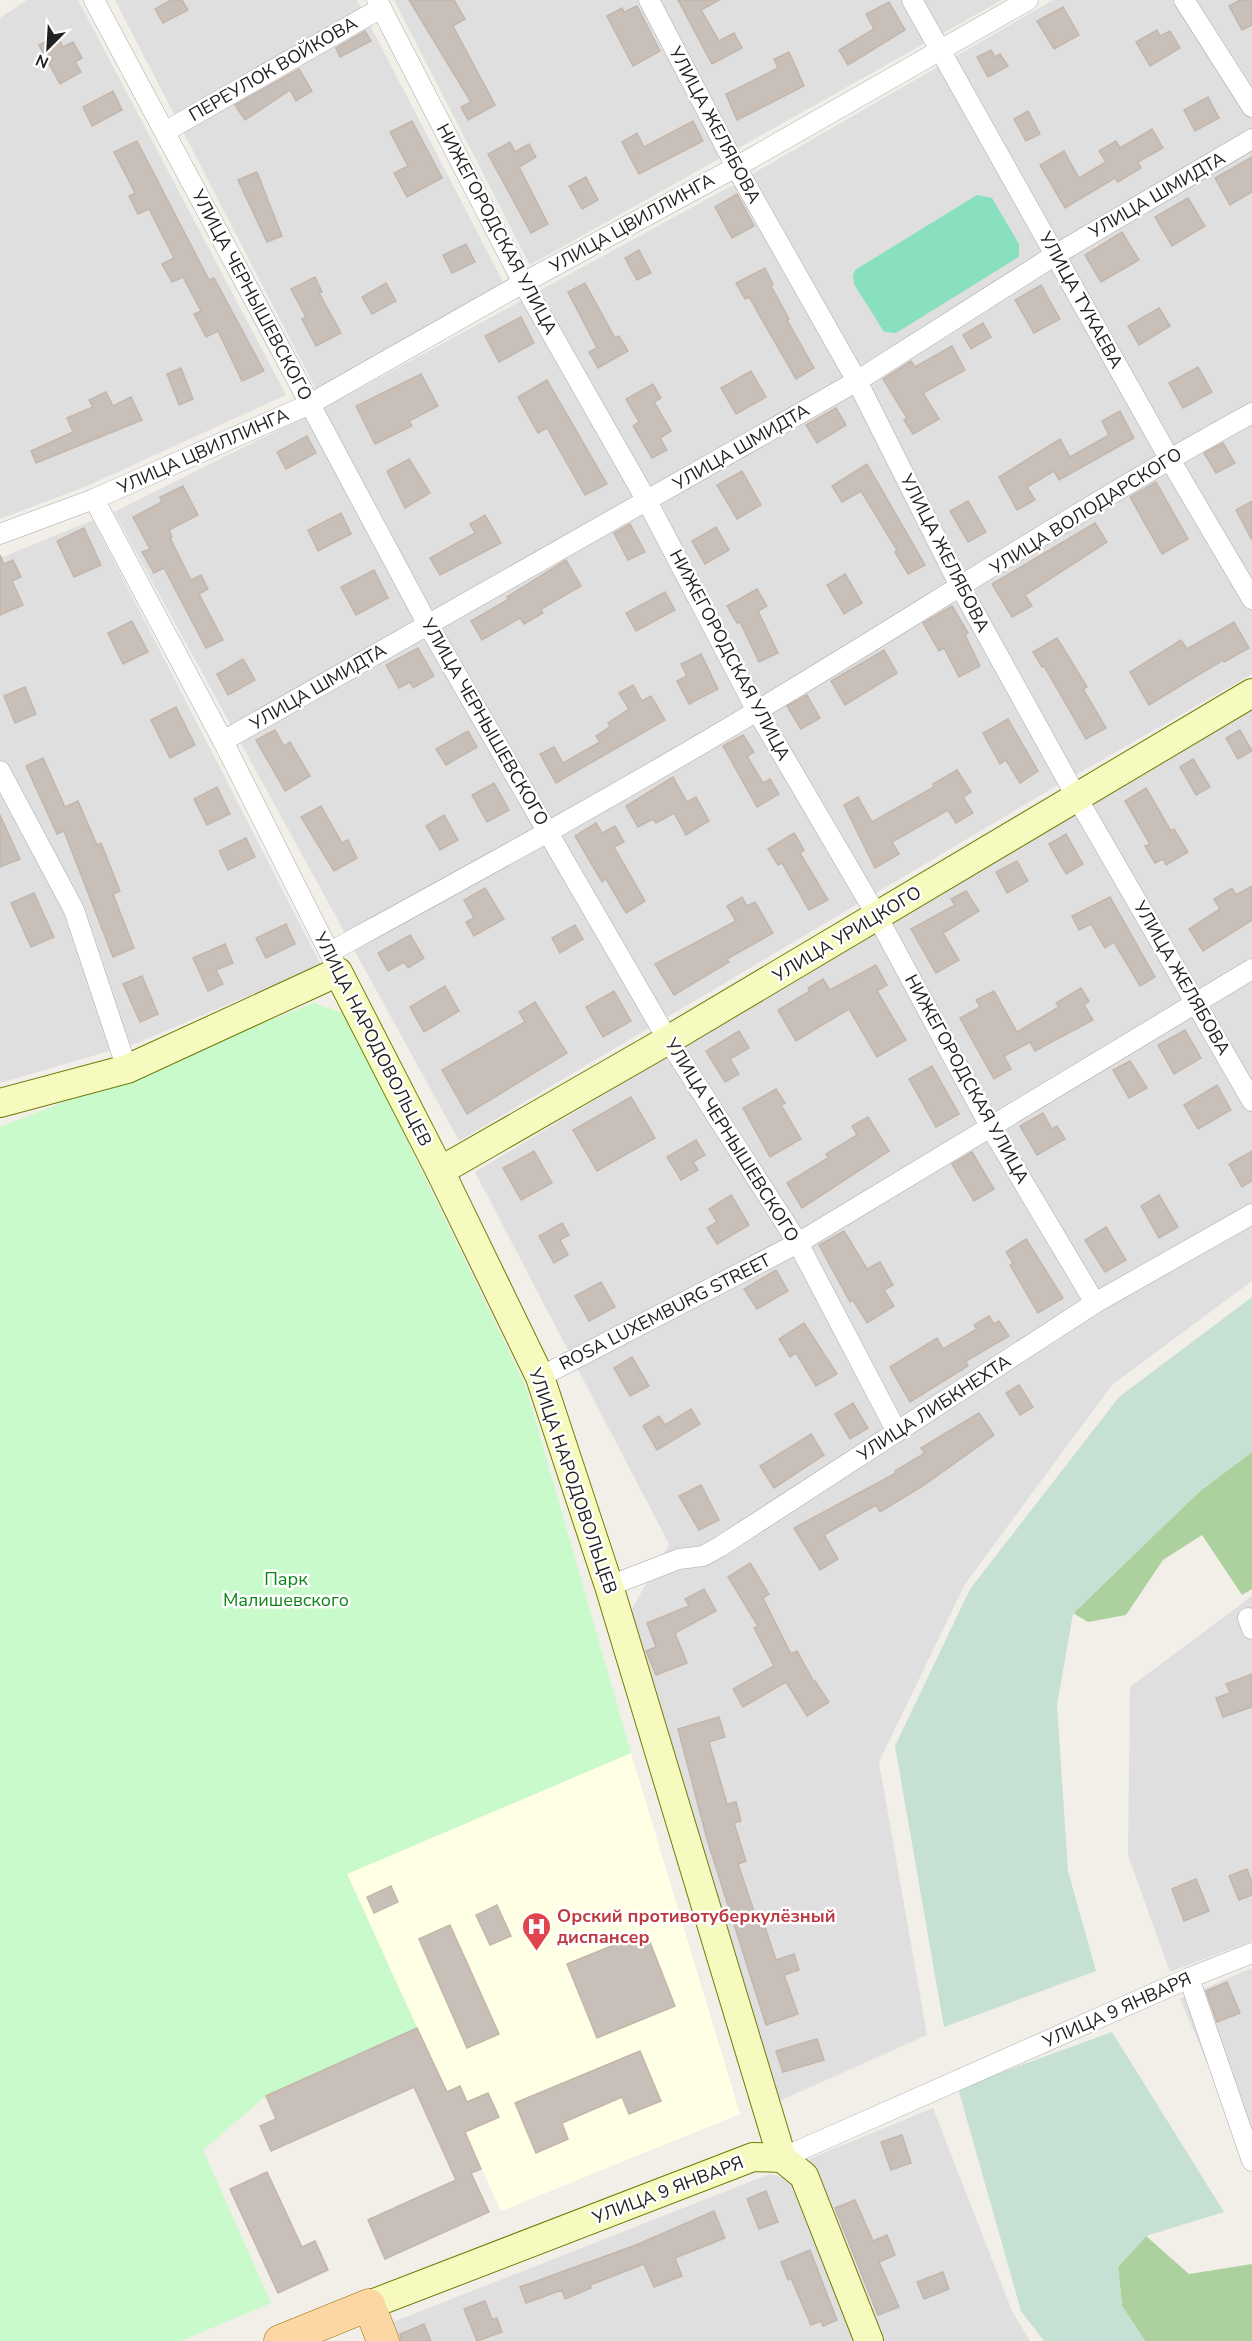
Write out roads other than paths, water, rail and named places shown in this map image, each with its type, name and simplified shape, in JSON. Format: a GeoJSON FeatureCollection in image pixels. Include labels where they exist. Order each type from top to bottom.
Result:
{"type":"FeatureCollection","features":[{"type":"Feature","properties":{"kind":"main road","name":"УЛИЦА УРИЦКОГО"},"geometry":{"type":"LineString","coordinates":[[440,1171],[668,1040],[1252,693]]}},
{"type":"Feature","properties":{"kind":"main road"},"geometry":{"type":"LineString","coordinates":[[0,1103],[127,1069],[334,962]]}},
{"type":"Feature","properties":{"kind":"main road","name":"УЛИЦА НАРОДОВОЛЬЦЕВ"},"geometry":{"type":"LineString","coordinates":[[334,962],[440,1171],[540,1377],[609,1586],[782,2158]]}},
{"type":"Feature","properties":{"kind":"main road","name":"УЛИЦА 9 ЯНВАРЯ"},"geometry":{"type":"LineString","coordinates":[[280,2341],[753,2157],[782,2158]]}},
{"type":"Feature","properties":{"kind":"main road"},"geometry":{"type":"LineString","coordinates":[[782,2158],[804,2176],[869,2341]]}},
{"type":"Feature","properties":{"kind":"main road"},"geometry":{"type":"LineString","coordinates":[[369,2305],[383,2341]]}},
{"type":"Feature","properties":{"kind":"street","name":"УЛИЦА ЧЕРНЫШЕВСКОГО"},"geometry":{"type":"LineString","coordinates":[[94,0],[428,624],[668,1040],[798,1243],[897,1432]]}},
{"type":"Feature","properties":{"kind":"street","name":"УЛИЦА ЖЕЛЯБОВА"},"geometry":{"type":"LineString","coordinates":[[649,0],[736,167],[857,381],[961,588],[1076,796],[1252,1101]]}},
{"type":"Feature","properties":{"kind":"street","name":"УЛИЦА ТУКАЕВА"},"geometry":{"type":"LineString","coordinates":[[912,0],[939,52],[1169,458],[1252,599]]}},
{"type":"Feature","properties":{"kind":"street","name":"УЛИЦА ЦВИЛЛИНГА"},"geometry":{"type":"LineString","coordinates":[[0,534],[93,499],[310,404],[523,283],[736,167],[1028,0]]}},
{"type":"Feature","properties":{"kind":"street"},"geometry":{"type":"LineString","coordinates":[[1184,0],[1252,106]]}},
{"type":"Feature","properties":{"kind":"street","name":"ПЕРЕУЛОК ВОЙКОВА"},"geometry":{"type":"LineString","coordinates":[[166,131],[379,4]]}},
{"type":"Feature","properties":{"kind":"street","name":"НИЖЕГОРОДСКАЯ УЛИЦА"},"geometry":{"type":"LineString","coordinates":[[379,4],[523,283],[647,501],[757,711],[878,916],[991,1128],[1095,1304]]}},
{"type":"Feature","properties":{"kind":"street","name":"УЛИЦА ШМИДТА"},"geometry":{"type":"LineString","coordinates":[[223,741],[857,381],[1055,255],[1252,140]]}},
{"type":"Feature","properties":{"kind":"street","name":"УЛИЦА ВОЛОДАРСКОГО"},"geometry":{"type":"LineString","coordinates":[[334,962],[961,588],[1169,458],[1252,413]]}},
{"type":"Feature","properties":{"kind":"street","name":"УЛИЦА НАРОДОВОЛЬЦЕВ"},"geometry":{"type":"LineString","coordinates":[[93,499],[223,741],[334,962]]}},
{"type":"Feature","properties":{"kind":"street"},"geometry":{"type":"LineString","coordinates":[[0,771],[74,910],[127,1069]]}},
{"type":"Feature","properties":{"kind":"street","name":"ROSA LUXEMBURG STREET"},"geometry":{"type":"LineString","coordinates":[[540,1377],[798,1243],[1252,969]]}},
{"type":"Feature","properties":{"kind":"street","name":"УЛИЦА ЛИБКНЕХТА"},"geometry":{"type":"LineString","coordinates":[[609,1586],[679,1559],[703,1556],[1095,1304],[1252,1214]]}},
{"type":"Feature","properties":{"kind":"street","name":"УЛИЦА 9 ЯНВАРЯ"},"geometry":{"type":"LineString","coordinates":[[782,2158],[1189,1978],[1252,1953]]}},
{"type":"Feature","properties":{"kind":"street"},"geometry":{"type":"LineString","coordinates":[[1189,1978],[1252,2161]]}},
{"type":"Feature","properties":{"kind":"place","name":"Орский противотуберкулёзный диспансер"},"geometry":{"type":"Point","coordinates":[536,1952]}},
{"type":"Feature","properties":{"kind":"park label","name":"Парк Малишевского"},"geometry":{"type":"Point","coordinates":[286,1589]}}]}
